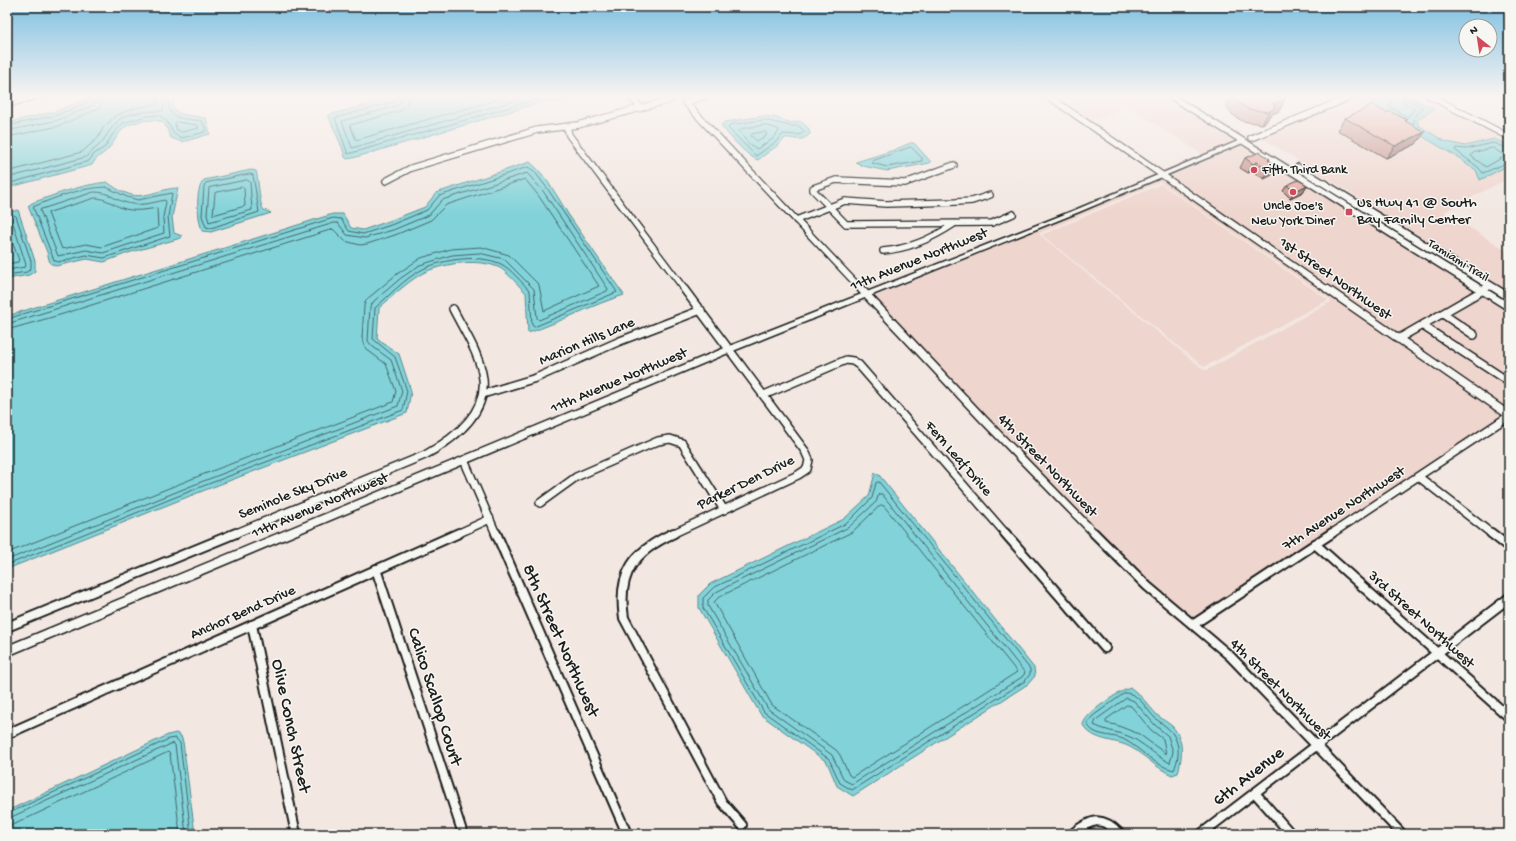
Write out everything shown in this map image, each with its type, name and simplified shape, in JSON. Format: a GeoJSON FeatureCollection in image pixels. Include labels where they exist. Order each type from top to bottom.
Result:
{"type":"FeatureCollection","features":[{"type":"Feature","properties":{"kind":"main road","name":"Tamiami Trail"},"geometry":{"type":"LineString","coordinates":[[1237,135],[1264,145],[1486,288],[1509,308]]}},
{"type":"Feature","properties":{"kind":"main road","name":"Tamiami Trail"},"geometry":{"type":"LineString","coordinates":[[1240,135],[1486,288],[1509,298]]}},
{"type":"Feature","properties":{"kind":"street"},"geometry":{"type":"LineString","coordinates":[[386,181],[411,168],[521,135]]}},
{"type":"Feature","properties":{"kind":"street","name":"Parker Den Drive"},"geometry":{"type":"LineString","coordinates":[[569,135],[730,349],[805,451],[809,460],[807,469],[798,475],[647,548],[637,558],[628,571],[623,583],[621,600],[624,618],[718,796],[742,825]]}},
{"type":"Feature","properties":{"kind":"street","name":"4th Street Northwest"},"geometry":{"type":"LineString","coordinates":[[716,135],[1060,498],[1148,586],[1230,656],[1402,834]]}},
{"type":"Feature","properties":{"kind":"street","name":"1st Street Northwest"},"geometry":{"type":"LineString","coordinates":[[1104,135],[1509,416]]}},
{"type":"Feature","properties":{"kind":"street"},"geometry":{"type":"LineString","coordinates":[[1247,140],[1258,135]]}},
{"type":"Feature","properties":{"kind":"street","name":"11th Avenue Northwest"},"geometry":{"type":"LineString","coordinates":[[7,651],[730,349],[868,296],[1247,140]]}},
{"type":"Feature","properties":{"kind":"street"},"geometry":{"type":"LineString","coordinates":[[954,165],[905,183],[836,180],[813,188],[813,190],[846,224],[992,223],[1013,214]]}},
{"type":"Feature","properties":{"kind":"street"},"geometry":{"type":"LineString","coordinates":[[796,220],[845,201],[886,204],[972,201],[990,195]]}},
{"type":"Feature","properties":{"kind":"street"},"geometry":{"type":"LineString","coordinates":[[883,251],[894,251],[945,231],[954,224]]}},
{"type":"Feature","properties":{"kind":"street"},"geometry":{"type":"LineString","coordinates":[[1398,339],[1423,326],[1486,288]]}},
{"type":"Feature","properties":{"kind":"street","name":"Seminole Sky Drive"},"geometry":{"type":"LineString","coordinates":[[7,627],[425,455],[450,440],[463,429],[475,412],[483,394],[483,380],[480,368],[453,310]]}},
{"type":"Feature","properties":{"kind":"street","name":"Marion Hills Lane"},"geometry":{"type":"LineString","coordinates":[[483,394],[508,388],[581,359],[621,341],[701,310]]}},
{"type":"Feature","properties":{"kind":"street"},"geometry":{"type":"LineString","coordinates":[[1443,314],[1474,335]]}},
{"type":"Feature","properties":{"kind":"street"},"geometry":{"type":"LineString","coordinates":[[1423,326],[1509,382]]}},
{"type":"Feature","properties":{"kind":"street","name":"Fern Leaf Drive"},"geometry":{"type":"LineString","coordinates":[[764,396],[846,360],[859,365],[1105,648]]}},
{"type":"Feature","properties":{"kind":"street","name":"7th Avenue Northwest"},"geometry":{"type":"LineString","coordinates":[[1194,624],[1509,416]]}},
{"type":"Feature","properties":{"kind":"street"},"geometry":{"type":"LineString","coordinates":[[540,503],[576,477],[667,439],[674,439],[682,444],[724,510]]}},
{"type":"Feature","properties":{"kind":"street","name":"8th Street Northwest"},"geometry":{"type":"LineString","coordinates":[[464,460],[627,834]]}},
{"type":"Feature","properties":{"kind":"street"},"geometry":{"type":"LineString","coordinates":[[1418,477],[1509,547]]}},
{"type":"Feature","properties":{"kind":"street","name":"Anchor Bend Drive"},"geometry":{"type":"LineString","coordinates":[[7,734],[490,519]]}},
{"type":"Feature","properties":{"kind":"street","name":"3rd Street Northwest"},"geometry":{"type":"LineString","coordinates":[[1315,544],[1509,717]]}},
{"type":"Feature","properties":{"kind":"street","name":"Calico Scallop Court"},"geometry":{"type":"LineString","coordinates":[[376,569],[463,834]]}},
{"type":"Feature","properties":{"kind":"street","name":"6th Avenue"},"geometry":{"type":"LineString","coordinates":[[1201,834],[1509,598]]}},
{"type":"Feature","properties":{"kind":"street","name":"Olive Conch Street"},"geometry":{"type":"LineString","coordinates":[[252,625],[296,834]]}},
{"type":"Feature","properties":{"kind":"street"},"geometry":{"type":"LineString","coordinates":[[1255,793],[1291,834]]}},
{"type":"Feature","properties":{"kind":"street"},"geometry":{"type":"LineString","coordinates":[[1072,834],[1087,823],[1096,820],[1107,823],[1120,834]]}},
{"type":"Feature","properties":{"kind":"shaded area"},"geometry":{"type":"Polygon","coordinates":[[[1173,135],[1225,135],[1236,142],[1204,155],[1173,135]]]}},
{"type":"Feature","properties":{"kind":"shaded area"},"geometry":{"type":"Polygon","coordinates":[[[1264,135],[1420,135],[1476,170],[1480,180],[1509,165],[1509,178],[1444,212],[1509,252],[1509,291],[1260,137],[1264,135]]]}},
{"type":"Feature","properties":{"kind":"shaded area"},"geometry":{"type":"Polygon","coordinates":[[[1434,135],[1504,135],[1509,138],[1509,146],[1494,139],[1465,146],[1444,141],[1434,135]]]}},
{"type":"Feature","properties":{"kind":"shaded area"},"geometry":{"type":"Polygon","coordinates":[[[1242,145],[1475,291],[1397,335],[1167,177],[1242,145]]]}},
{"type":"Feature","properties":{"kind":"shaded area"},"geometry":{"type":"Polygon","coordinates":[[[1162,179],[1503,414],[1192,618],[1150,583],[1063,497],[873,297],[1162,179]],[[1160,182],[1040,233],[1040,235],[1204,370],[1207,370],[1331,302],[1330,299],[1160,182]]]}},
{"type":"Feature","properties":{"kind":"shaded area"},"geometry":{"type":"Polygon","coordinates":[[[1161,184],[1328,300],[1204,367],[1042,235],[1161,184]]]}},
{"type":"Feature","properties":{"kind":"shaded area"},"geometry":{"type":"Polygon","coordinates":[[[1482,295],[1509,312],[1509,379],[1429,327],[1444,318],[1476,339],[1480,336],[1449,316],[1482,295]]]}},
{"type":"Feature","properties":{"kind":"shaded area"},"geometry":{"type":"Polygon","coordinates":[[[1424,330],[1509,385],[1509,410],[1404,340],[1424,330]]]}},
{"type":"Feature","properties":{"kind":"water"},"geometry":{"type":"Polygon","coordinates":[[[7,135],[118,135],[109,148],[97,158],[92,165],[7,188],[7,135]]]}},
{"type":"Feature","properties":{"kind":"water"},"geometry":{"type":"Polygon","coordinates":[[[170,135],[206,135],[182,142],[171,138],[170,135]]]}},
{"type":"Feature","properties":{"kind":"water"},"geometry":{"type":"Polygon","coordinates":[[[337,135],[430,135],[347,159],[337,135]]]}},
{"type":"Feature","properties":{"kind":"water"},"geometry":{"type":"Polygon","coordinates":[[[729,135],[808,135],[803,139],[785,138],[758,160],[729,135]]]}},
{"type":"Feature","properties":{"kind":"water"},"geometry":{"type":"Polygon","coordinates":[[[1420,135],[1435,135],[1444,141],[1465,146],[1494,139],[1509,146],[1509,165],[1480,180],[1476,170],[1420,135]]]}},
{"type":"Feature","properties":{"kind":"water"},"geometry":{"type":"Polygon","coordinates":[[[910,143],[914,143],[931,162],[887,171],[863,166],[856,162],[894,150],[910,143]]]}},
{"type":"Feature","properties":{"kind":"water"},"geometry":{"type":"Polygon","coordinates":[[[530,162],[546,179],[568,214],[624,295],[528,333],[526,293],[500,268],[473,262],[442,266],[425,272],[407,284],[379,308],[377,339],[399,354],[411,391],[407,413],[205,490],[7,569],[7,316],[333,214],[343,214],[351,228],[363,230],[425,207],[436,193],[530,162]]]}},
{"type":"Feature","properties":{"kind":"water"},"geometry":{"type":"Polygon","coordinates":[[[251,170],[256,171],[262,208],[271,213],[211,232],[202,231],[198,212],[198,198],[201,185],[204,180],[251,170]]]}},
{"type":"Feature","properties":{"kind":"water"},"geometry":{"type":"Polygon","coordinates":[[[107,182],[121,191],[139,196],[178,188],[172,217],[174,233],[182,236],[181,238],[128,253],[104,262],[87,259],[56,266],[50,263],[28,206],[32,203],[69,190],[107,182]]]}},
{"type":"Feature","properties":{"kind":"water"},"geometry":{"type":"Polygon","coordinates":[[[18,210],[35,261],[35,271],[29,275],[7,279],[7,213],[18,210]]]}},
{"type":"Feature","properties":{"kind":"water"},"geometry":{"type":"Polygon","coordinates":[[[875,473],[879,475],[1034,668],[1035,676],[1028,684],[853,796],[837,786],[827,762],[761,715],[699,608],[699,595],[710,584],[844,519],[869,496],[875,473]]]}},
{"type":"Feature","properties":{"kind":"water"},"geometry":{"type":"Polygon","coordinates":[[[1131,688],[1142,697],[1157,715],[1172,726],[1176,731],[1181,743],[1181,761],[1178,773],[1172,775],[1166,772],[1130,747],[1098,737],[1087,730],[1083,725],[1089,715],[1103,703],[1119,693],[1131,688]]]}},
{"type":"Feature","properties":{"kind":"water"},"geometry":{"type":"Polygon","coordinates":[[[176,733],[181,736],[183,742],[195,834],[7,834],[7,811],[168,735],[176,733]]]}},
{"type":"Feature","properties":{"kind":"building"},"geometry":{"type":"Polygon","coordinates":[[[1376,135],[1418,135],[1395,146],[1376,135]]]}},
{"type":"Feature","properties":{"kind":"building"},"geometry":{"type":"Polygon","coordinates":[[[1260,152],[1270,159],[1268,160],[1278,166],[1270,170],[1257,162],[1253,164],[1245,158],[1260,152]]]}},
{"type":"Feature","properties":{"kind":"building"},"geometry":{"type":"Polygon","coordinates":[[[1298,180],[1307,185],[1294,192],[1287,185],[1298,180]]]}},
{"type":"Feature","properties":{"kind":"place","name":"Fifth Third Bank"},"geometry":{"type":"Point","coordinates":[1254,170]}},
{"type":"Feature","properties":{"kind":"place","name":"Uncle Joe's New York Diner"},"geometry":{"type":"Point","coordinates":[1293,192]}},
{"type":"Feature","properties":{"kind":"place","name":"Us Hwy 41 @ South Bay Family Center"},"geometry":{"type":"Point","coordinates":[1349,212]}}]}
